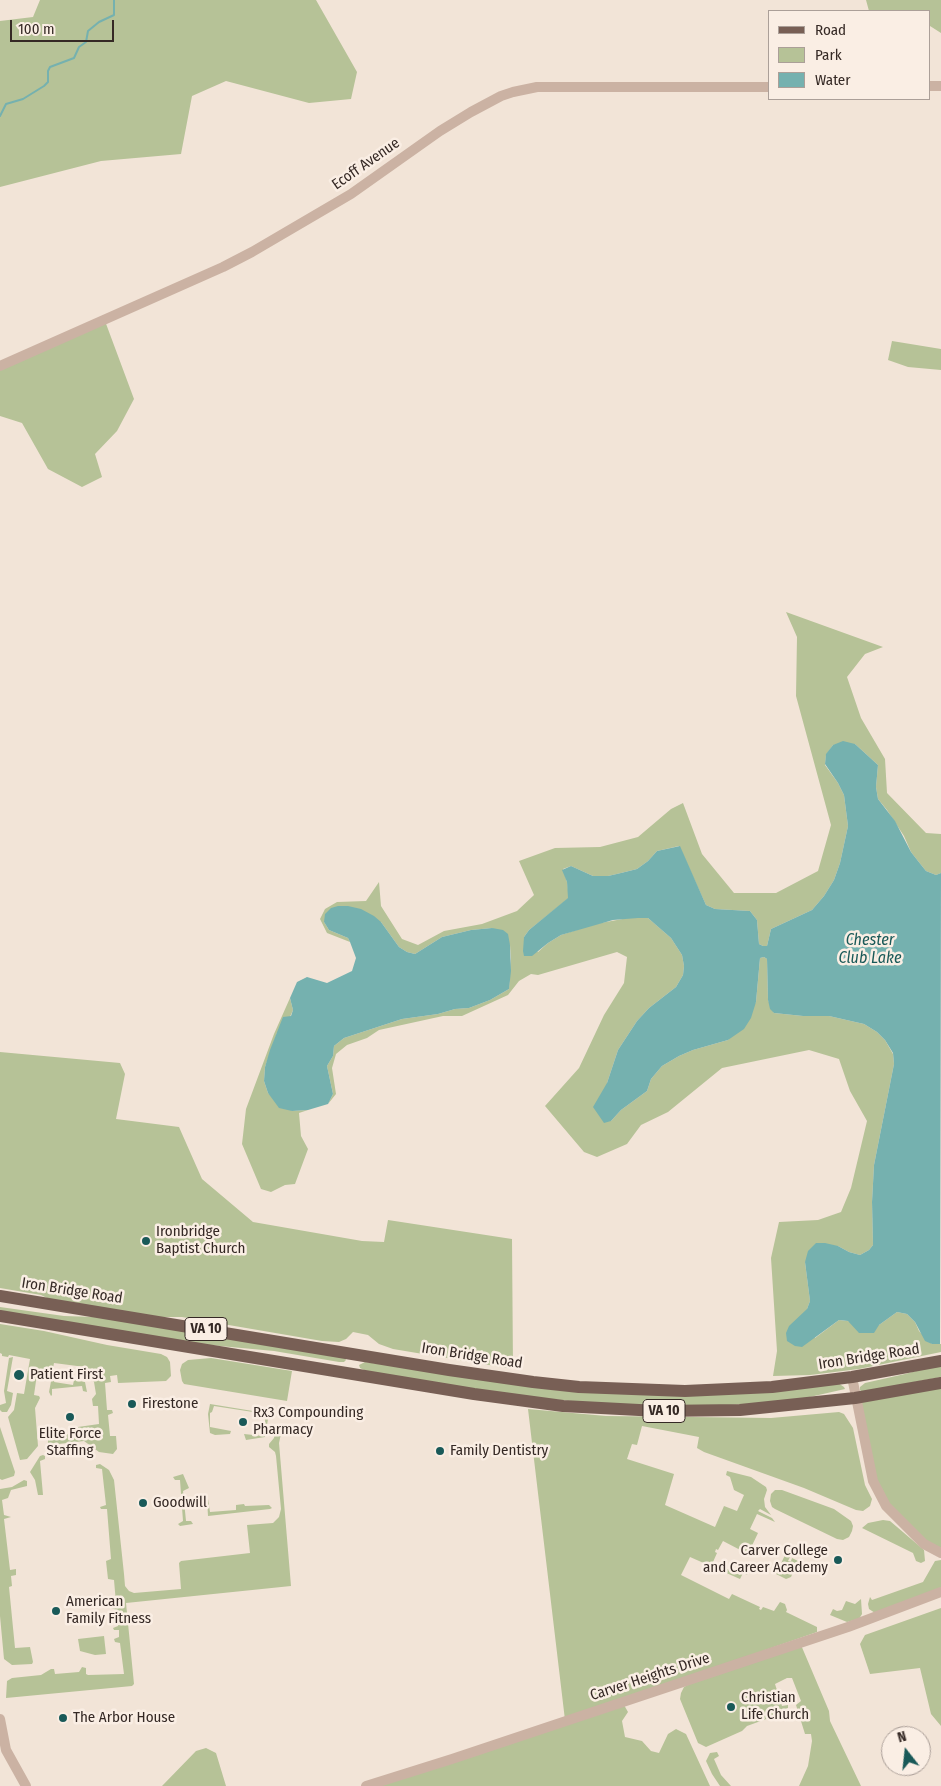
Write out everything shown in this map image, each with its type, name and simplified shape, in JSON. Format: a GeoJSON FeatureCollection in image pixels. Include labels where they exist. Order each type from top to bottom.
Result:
{"type":"FeatureCollection","features":[{"type":"Feature","properties":{"kind":"main road","name":"Iron Bridge Road"},"geometry":{"type":"LineString","coordinates":[[0,1296],[449,1370],[579,1387],[645,1391],[729,1390],[852,1377],[941,1361]]}},
{"type":"Feature","properties":{"kind":"main road","name":"VA 10"},"geometry":{"type":"LineString","coordinates":[[0,1316],[474,1394],[563,1406],[658,1411],[720,1411],[855,1398],[941,1382]]}},
{"type":"Feature","properties":{"kind":"street","name":"Ecoff Avenue"},"geometry":{"type":"LineString","coordinates":[[0,366],[223,267],[252,252],[351,194],[440,131],[501,96],[537,88],[768,87]]}},
{"type":"Feature","properties":{"kind":"street"},"geometry":{"type":"LineString","coordinates":[[852,1377],[873,1482],[886,1506],[924,1544],[941,1553]]}},
{"type":"Feature","properties":{"kind":"street","name":"Carver Heights Drive"},"geometry":{"type":"LineString","coordinates":[[366,1786],[452,1760],[840,1630],[941,1592]]}},
{"type":"Feature","properties":{"kind":"street"},"geometry":{"type":"LineString","coordinates":[[0,1720],[6,1750],[26,1786]]}},
{"type":"Feature","properties":{"kind":"green space"},"geometry":{"type":"Polygon","coordinates":[[[40,0],[316,0],[357,72],[351,99],[309,103],[226,81],[192,96],[181,154],[101,161],[0,187],[0,21],[33,17],[40,0]]]}},
{"type":"Feature","properties":{"kind":"green space"},"geometry":{"type":"Polygon","coordinates":[[[866,0],[941,0],[941,33],[931,27],[931,10],[869,10],[866,0]]]}},
{"type":"Feature","properties":{"kind":"green space"},"geometry":{"type":"Polygon","coordinates":[[[105,321],[134,399],[117,431],[95,454],[102,477],[82,487],[48,469],[22,423],[0,416],[0,369],[105,321]]]}},
{"type":"Feature","properties":{"kind":"green space"},"geometry":{"type":"Polygon","coordinates":[[[892,341],[941,349],[941,370],[908,367],[888,360],[892,341]]]}},
{"type":"Feature","properties":{"kind":"green space"},"geometry":{"type":"Polygon","coordinates":[[[786,612],[883,647],[865,654],[847,677],[861,718],[885,759],[887,793],[926,833],[941,834],[941,873],[936,875],[926,871],[911,852],[904,836],[878,799],[876,787],[878,765],[855,744],[833,745],[826,755],[825,765],[844,795],[848,826],[840,863],[834,880],[812,910],[771,929],[767,946],[759,944],[757,920],[750,911],[715,909],[706,905],[679,846],[657,851],[637,869],[608,876],[593,876],[571,866],[563,869],[569,898],[529,930],[524,937],[538,952],[561,935],[595,924],[628,918],[648,918],[671,938],[682,955],[683,975],[676,987],[649,1008],[637,1021],[618,1050],[607,1083],[611,1121],[621,1110],[647,1091],[651,1079],[662,1066],[693,1050],[728,1040],[756,1002],[760,958],[764,957],[767,959],[768,1000],[774,1013],[829,1016],[864,1024],[877,1032],[885,1040],[893,1054],[894,1064],[874,1165],[872,1202],[873,1245],[869,1250],[860,1255],[838,1246],[805,1262],[810,1301],[807,1309],[815,1338],[839,1320],[879,1325],[897,1312],[907,1314],[915,1322],[919,1331],[932,1344],[941,1344],[941,1352],[859,1369],[810,1375],[773,1376],[777,1351],[771,1258],[779,1222],[818,1220],[841,1212],[851,1188],[867,1121],[850,1091],[839,1059],[809,1050],[722,1068],[668,1112],[641,1125],[627,1144],[597,1157],[584,1152],[545,1106],[579,1068],[604,1015],[624,983],[627,957],[617,952],[538,975],[531,974],[519,981],[508,995],[462,1016],[443,1016],[379,1030],[367,1038],[347,1045],[336,1054],[332,1068],[336,1094],[328,1104],[333,1094],[327,1066],[333,1056],[334,1046],[344,1038],[402,1019],[469,1008],[490,1000],[509,989],[511,958],[510,945],[492,928],[471,930],[442,937],[415,954],[399,947],[381,922],[324,922],[329,930],[348,938],[350,942],[327,933],[320,919],[325,909],[337,902],[366,901],[379,882],[381,906],[402,939],[418,945],[444,931],[482,924],[517,911],[534,895],[519,861],[555,848],[600,847],[638,837],[671,809],[683,803],[702,854],[734,893],[776,893],[818,871],[831,825],[796,696],[797,637],[786,612]]]}},
{"type":"Feature","properties":{"kind":"green space"},"geometry":{"type":"Polygon","coordinates":[[[290,998],[293,1010],[290,1017],[277,1033],[265,1067],[264,1081],[268,1093],[292,1111],[308,1110],[299,1113],[301,1136],[308,1149],[295,1184],[285,1185],[271,1192],[261,1189],[242,1144],[246,1109],[274,1034],[290,998]]]}},
{"type":"Feature","properties":{"kind":"green space"},"geometry":{"type":"Polygon","coordinates":[[[0,1052],[120,1063],[125,1074],[116,1119],[179,1127],[202,1179],[253,1222],[362,1241],[384,1242],[388,1220],[512,1239],[513,1369],[393,1349],[379,1344],[368,1335],[353,1332],[346,1339],[339,1342],[322,1341],[182,1317],[160,1317],[49,1299],[41,1295],[0,1288],[0,1052]]]}},
{"type":"Feature","properties":{"kind":"green space"},"geometry":{"type":"Polygon","coordinates":[[[0,1307],[64,1316],[125,1318],[345,1358],[346,1360],[339,1362],[274,1351],[209,1345],[0,1311],[0,1307]]]}},
{"type":"Feature","properties":{"kind":"green space"},"geometry":{"type":"Polygon","coordinates":[[[0,1324],[161,1354],[167,1357],[170,1362],[171,1376],[166,1381],[118,1383],[117,1375],[110,1376],[111,1382],[105,1383],[107,1410],[112,1410],[113,1413],[108,1415],[110,1436],[116,1436],[117,1449],[113,1454],[99,1452],[84,1441],[50,1445],[48,1443],[51,1436],[78,1433],[78,1427],[99,1424],[98,1406],[93,1406],[92,1399],[96,1394],[94,1382],[85,1373],[85,1367],[54,1363],[53,1368],[45,1370],[43,1374],[37,1374],[34,1395],[40,1398],[35,1408],[38,1446],[27,1459],[20,1460],[8,1417],[14,1410],[17,1393],[24,1394],[30,1359],[9,1355],[8,1357],[2,1356],[0,1353],[0,1324]]]}},
{"type":"Feature","properties":{"kind":"green space"},"geometry":{"type":"Polygon","coordinates":[[[13,1357],[7,1391],[13,1393],[11,1405],[7,1412],[2,1412],[0,1405],[6,1403],[4,1391],[9,1358],[13,1357]]]}},
{"type":"Feature","properties":{"kind":"green space"},"geometry":{"type":"Polygon","coordinates":[[[211,1358],[292,1371],[287,1401],[184,1384],[180,1370],[182,1364],[188,1360],[211,1358]]]}},
{"type":"Feature","properties":{"kind":"green space"},"geometry":{"type":"Polygon","coordinates":[[[365,1362],[552,1388],[838,1383],[845,1389],[792,1401],[731,1405],[620,1405],[524,1397],[366,1371],[360,1368],[359,1365],[365,1362]]]}},
{"type":"Feature","properties":{"kind":"green space"},"geometry":{"type":"Polygon","coordinates":[[[941,1364],[941,1377],[862,1392],[860,1390],[860,1387],[865,1383],[941,1364]]]}},
{"type":"Feature","properties":{"kind":"green space"},"geometry":{"type":"Polygon","coordinates":[[[52,1376],[55,1377],[54,1382],[73,1385],[74,1380],[85,1382],[87,1392],[83,1391],[82,1386],[52,1389],[51,1396],[49,1392],[52,1376]]]}},
{"type":"Feature","properties":{"kind":"green space"},"geometry":{"type":"Polygon","coordinates":[[[941,1384],[941,1551],[925,1542],[888,1505],[875,1483],[857,1400],[941,1384]]]}},
{"type":"Feature","properties":{"kind":"green space"},"geometry":{"type":"Polygon","coordinates":[[[210,1404],[265,1413],[266,1406],[270,1407],[265,1437],[246,1440],[244,1434],[263,1436],[266,1414],[214,1406],[210,1413],[210,1427],[231,1431],[230,1434],[215,1435],[210,1433],[208,1414],[210,1404]]]}},
{"type":"Feature","properties":{"kind":"green space","name":"Carver College and Career Academy"},"geometry":{"type":"Polygon","coordinates":[[[528,1409],[606,1416],[771,1418],[839,1412],[844,1414],[853,1428],[865,1485],[872,1499],[870,1506],[863,1511],[704,1452],[697,1448],[699,1437],[642,1426],[637,1445],[632,1444],[627,1459],[674,1474],[665,1505],[715,1527],[724,1506],[737,1511],[744,1495],[734,1490],[730,1477],[726,1475],[727,1471],[751,1477],[766,1487],[765,1507],[771,1515],[760,1509],[758,1511],[772,1518],[775,1522],[757,1514],[750,1529],[758,1533],[748,1554],[723,1541],[715,1552],[717,1553],[713,1562],[740,1575],[744,1566],[750,1569],[747,1575],[743,1573],[740,1579],[690,1557],[681,1575],[729,1599],[732,1594],[760,1607],[759,1609],[761,1610],[763,1607],[774,1611],[780,1602],[785,1604],[786,1612],[817,1627],[817,1632],[565,1720],[528,1409]]]}},
{"type":"Feature","properties":{"kind":"green space"},"geometry":{"type":"Polygon","coordinates":[[[0,1427],[15,1472],[14,1476],[2,1480],[0,1479],[0,1427]]]}},
{"type":"Feature","properties":{"kind":"green space"},"geometry":{"type":"Polygon","coordinates":[[[275,1428],[282,1429],[279,1443],[291,1586],[126,1603],[134,1684],[132,1686],[6,1698],[7,1681],[12,1678],[41,1675],[51,1669],[54,1669],[55,1674],[79,1672],[82,1667],[86,1668],[86,1674],[88,1675],[124,1674],[120,1643],[115,1642],[114,1639],[119,1637],[119,1630],[114,1630],[113,1628],[118,1626],[117,1610],[111,1608],[111,1605],[116,1603],[114,1580],[108,1579],[106,1561],[111,1559],[107,1509],[101,1509],[100,1507],[106,1505],[102,1469],[96,1468],[96,1465],[100,1464],[109,1470],[114,1480],[125,1586],[134,1593],[181,1589],[179,1563],[181,1561],[250,1553],[247,1525],[273,1523],[279,1517],[281,1509],[276,1456],[275,1452],[269,1447],[274,1438],[275,1428]]]}},
{"type":"Feature","properties":{"kind":"green space"},"geometry":{"type":"Polygon","coordinates":[[[43,1455],[45,1459],[40,1461],[43,1495],[38,1495],[35,1480],[30,1472],[40,1456],[43,1455]]]}},
{"type":"Feature","properties":{"kind":"green space"},"geometry":{"type":"Polygon","coordinates":[[[183,1474],[189,1488],[183,1491],[186,1521],[191,1521],[193,1524],[180,1526],[178,1524],[183,1521],[180,1480],[175,1480],[173,1477],[183,1474]]]}},
{"type":"Feature","properties":{"kind":"green space"},"geometry":{"type":"Polygon","coordinates":[[[24,1480],[27,1481],[27,1486],[11,1490],[8,1498],[2,1500],[4,1515],[11,1517],[4,1519],[10,1570],[16,1569],[16,1575],[11,1576],[12,1586],[9,1587],[15,1648],[30,1647],[33,1662],[32,1664],[12,1665],[4,1659],[0,1616],[0,1489],[12,1487],[24,1480]]]}},
{"type":"Feature","properties":{"kind":"green space"},"geometry":{"type":"Polygon","coordinates":[[[775,1490],[782,1490],[834,1509],[851,1521],[853,1526],[849,1537],[843,1540],[837,1539],[775,1509],[770,1501],[771,1494],[775,1490]]]}},
{"type":"Feature","properties":{"kind":"green space"},"geometry":{"type":"Polygon","coordinates":[[[207,1499],[210,1512],[236,1510],[236,1505],[244,1504],[245,1506],[269,1505],[272,1508],[208,1516],[207,1499]]]}},
{"type":"Feature","properties":{"kind":"green space"},"geometry":{"type":"Polygon","coordinates":[[[883,1520],[890,1521],[924,1550],[925,1561],[921,1563],[916,1561],[913,1553],[862,1528],[868,1523],[883,1520]]]}},
{"type":"Feature","properties":{"kind":"green space"},"geometry":{"type":"Polygon","coordinates":[[[785,1555],[790,1557],[788,1561],[791,1561],[792,1558],[798,1561],[791,1577],[786,1579],[776,1574],[785,1555]]]}},
{"type":"Feature","properties":{"kind":"green space"},"geometry":{"type":"Polygon","coordinates":[[[941,1560],[941,1588],[875,1613],[869,1609],[870,1597],[872,1600],[923,1582],[935,1561],[941,1560]]]}},
{"type":"Feature","properties":{"kind":"green space"},"geometry":{"type":"Polygon","coordinates":[[[861,1599],[862,1614],[859,1619],[847,1622],[830,1615],[833,1609],[837,1611],[842,1610],[846,1601],[855,1604],[861,1599]]]}},
{"type":"Feature","properties":{"kind":"green space"},"geometry":{"type":"Polygon","coordinates":[[[941,1608],[941,1726],[931,1714],[920,1668],[870,1674],[860,1644],[865,1635],[941,1608]]]}},
{"type":"Feature","properties":{"kind":"green space"},"geometry":{"type":"Polygon","coordinates":[[[104,1636],[106,1654],[95,1655],[80,1651],[78,1639],[104,1636]]]}},
{"type":"Feature","properties":{"kind":"green space"},"geometry":{"type":"Polygon","coordinates":[[[801,1645],[829,1711],[830,1721],[861,1786],[799,1786],[808,1766],[812,1741],[811,1734],[805,1734],[796,1705],[801,1701],[792,1678],[787,1678],[775,1684],[782,1706],[788,1705],[788,1708],[706,1747],[698,1743],[680,1699],[684,1687],[698,1679],[801,1645]]]}},
{"type":"Feature","properties":{"kind":"green space"},"geometry":{"type":"Polygon","coordinates":[[[624,1705],[628,1712],[622,1721],[625,1737],[642,1741],[651,1751],[659,1753],[668,1734],[676,1729],[686,1734],[710,1786],[379,1786],[624,1705]]]}},
{"type":"Feature","properties":{"kind":"green space"},"geometry":{"type":"Polygon","coordinates":[[[206,1748],[216,1753],[226,1786],[162,1786],[196,1751],[206,1748]]]}},
{"type":"Feature","properties":{"kind":"green space"},"geometry":{"type":"Polygon","coordinates":[[[717,1752],[719,1756],[714,1759],[721,1775],[731,1786],[720,1786],[706,1761],[710,1753],[717,1752]]]}},
{"type":"Feature","properties":{"kind":"water","name":"Chester Club Lake"},"geometry":{"type":"Polygon","coordinates":[[[843,741],[855,744],[878,765],[876,787],[878,799],[895,821],[911,852],[926,871],[936,875],[941,873],[940,1344],[932,1344],[925,1341],[915,1322],[907,1314],[897,1312],[879,1325],[874,1333],[859,1333],[848,1321],[839,1320],[802,1347],[795,1346],[787,1341],[786,1333],[789,1326],[807,1309],[810,1301],[805,1262],[808,1251],[816,1243],[825,1243],[860,1255],[869,1250],[873,1245],[872,1202],[874,1165],[894,1064],[893,1053],[885,1040],[877,1032],[864,1024],[829,1016],[774,1013],[770,1009],[768,1000],[767,959],[764,957],[760,958],[756,1002],[751,1018],[744,1029],[728,1040],[693,1050],[662,1066],[651,1079],[647,1091],[621,1110],[611,1121],[604,1123],[593,1107],[607,1083],[618,1050],[637,1021],[649,1008],[676,987],[683,975],[682,955],[671,938],[648,918],[613,920],[561,935],[532,956],[524,956],[523,951],[524,937],[529,930],[568,898],[567,882],[562,870],[571,866],[593,876],[608,876],[637,869],[657,851],[680,846],[706,905],[715,909],[750,911],[757,920],[759,944],[767,946],[771,929],[812,910],[834,880],[840,863],[848,826],[844,795],[825,764],[826,754],[833,745],[843,741]]]}},
{"type":"Feature","properties":{"kind":"water"},"geometry":{"type":"Polygon","coordinates":[[[338,906],[361,909],[374,916],[381,922],[399,947],[415,954],[442,937],[471,930],[492,928],[503,930],[508,934],[510,945],[511,971],[509,989],[490,1000],[469,1008],[402,1019],[344,1038],[334,1046],[333,1056],[327,1066],[333,1094],[328,1104],[308,1110],[292,1111],[279,1108],[268,1093],[264,1081],[265,1067],[283,1017],[291,1016],[293,1010],[290,998],[297,982],[307,977],[327,983],[352,971],[356,958],[348,938],[329,930],[324,922],[325,914],[331,908],[338,906]]]}},
{"type":"Feature","properties":{"kind":"waterway"},"geometry":{"type":"LineString","coordinates":[[0,116],[6,104],[23,99],[44,86],[48,82],[50,67],[74,58],[79,47],[86,42],[88,31],[99,22],[114,15],[114,0]]}},
{"type":"Feature","properties":{"kind":"place","name":"Ironbridge Baptist Church"},"geometry":{"type":"Point","coordinates":[146,1241]}},
{"type":"Feature","properties":{"kind":"place","name":"Patient First"},"geometry":{"type":"Point","coordinates":[19,1375]}},
{"type":"Feature","properties":{"kind":"place","name":"Firestone"},"geometry":{"type":"Point","coordinates":[132,1404]}},
{"type":"Feature","properties":{"kind":"place","name":"Elite Force Staffing"},"geometry":{"type":"Point","coordinates":[70,1417]}},
{"type":"Feature","properties":{"kind":"place","name":"Rx3 Compounding Pharmacy"},"geometry":{"type":"Point","coordinates":[243,1422]}},
{"type":"Feature","properties":{"kind":"place","name":"Family Dentistry"},"geometry":{"type":"Point","coordinates":[440,1451]}},
{"type":"Feature","properties":{"kind":"place","name":"Goodwill"},"geometry":{"type":"Point","coordinates":[143,1503]}},
{"type":"Feature","properties":{"kind":"place","name":"Carver College and Career Academy"},"geometry":{"type":"Point","coordinates":[838,1560]}},
{"type":"Feature","properties":{"kind":"place","name":"American Family Fitness"},"geometry":{"type":"Point","coordinates":[56,1611]}},
{"type":"Feature","properties":{"kind":"place","name":"Christian Life Church"},"geometry":{"type":"Point","coordinates":[731,1707]}},
{"type":"Feature","properties":{"kind":"place","name":"The Arbor House"},"geometry":{"type":"Point","coordinates":[63,1718]}}]}
